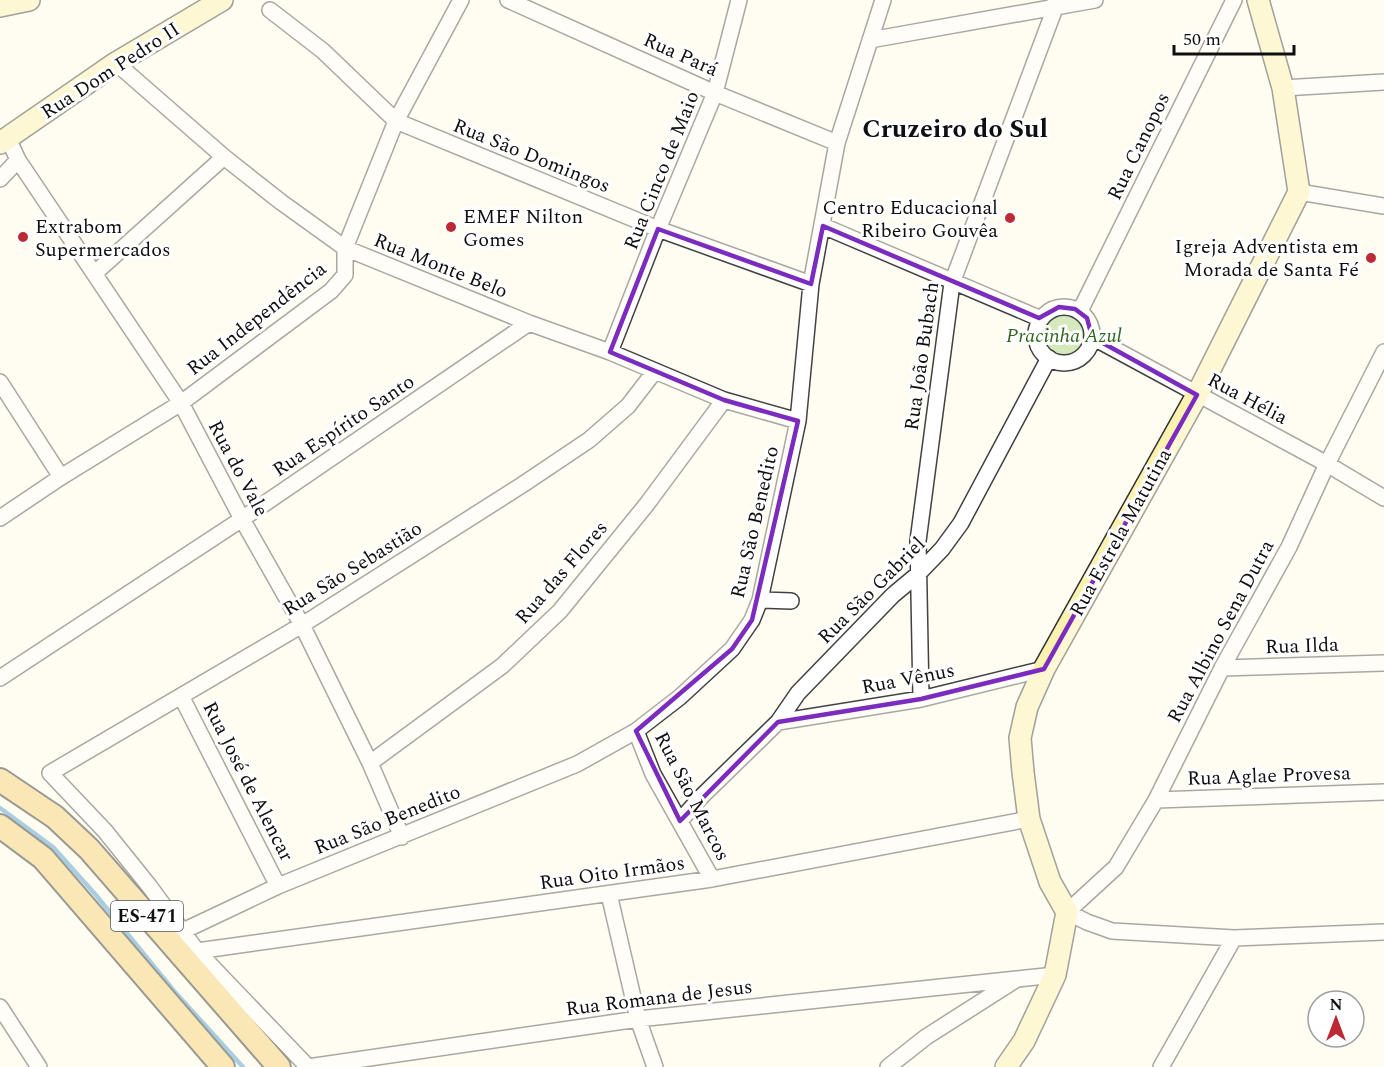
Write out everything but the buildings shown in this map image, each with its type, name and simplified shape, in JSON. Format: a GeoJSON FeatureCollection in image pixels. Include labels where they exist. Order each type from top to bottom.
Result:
{"type":"FeatureCollection","features":[{"type":"Feature","properties":{"kind":"main road","name":"ES-471"},"geometry":{"type":"LineString","coordinates":[[0,780],[55,817],[89,849],[279,1067]]}},
{"type":"Feature","properties":{"kind":"main road","name":"ES-471"},"geometry":{"type":"LineString","coordinates":[[0,826],[43,858],[223,1067]]}},
{"type":"Feature","properties":{"kind":"street"},"geometry":{"type":"LineString","coordinates":[[0,6],[29,0]]}},
{"type":"Feature","properties":{"kind":"street","name":"Rua Dom Pedro II"},"geometry":{"type":"LineString","coordinates":[[4,140],[116,63],[222,0]]}},
{"type":"Feature","properties":{"kind":"street","name":"Rua Independência"},"geometry":{"type":"LineString","coordinates":[[0,519],[61,477],[181,403],[331,291],[345,275],[345,248],[396,121],[461,0]]}},
{"type":"Feature","properties":{"kind":"street","name":"Rua Pará"},"geometry":{"type":"LineString","coordinates":[[508,0],[715,93],[837,143]]}},
{"type":"Feature","properties":{"kind":"street","name":"Rua Cinco de Maio"},"geometry":{"type":"LineString","coordinates":[[610,352],[715,93],[740,0]]}},
{"type":"Feature","properties":{"kind":"street","name":"Rua São Benedito"},"geometry":{"type":"LineString","coordinates":[[181,932],[278,886],[577,764],[636,731],[680,697],[732,649],[752,620],[760,600],[798,421],[811,284],[837,143],[883,0]]}},
{"type":"Feature","properties":{"kind":"street"},"geometry":{"type":"LineString","coordinates":[[870,40],[1055,4],[1095,0]]}},
{"type":"Feature","properties":{"kind":"street","name":"Rua Canopos"},"geometry":{"type":"LineString","coordinates":[[1080,311],[1234,0]]}},
{"type":"Feature","properties":{"kind":"street"},"geometry":{"type":"LineString","coordinates":[[1258,0],[1283,88],[1299,192],[1384,206]]}},
{"type":"Feature","properties":{"kind":"street","name":"Rua João Bubach"},"geometry":{"type":"LineString","coordinates":[[921,699],[917,575],[921,510],[952,283],[1055,4]]}},
{"type":"Feature","properties":{"kind":"street","name":"Rua São Domingos"},"geometry":{"type":"LineString","coordinates":[[270,10],[323,51],[396,121],[658,229],[811,284]]}},
{"type":"Feature","properties":{"kind":"street","name":"Rua Monte Belo"},"geometry":{"type":"LineString","coordinates":[[116,63],[224,157],[345,248],[529,323],[610,352],[724,400],[798,421]]}},
{"type":"Feature","properties":{"kind":"street"},"geometry":{"type":"LineString","coordinates":[[1283,88],[1384,82]]}},
{"type":"Feature","properties":{"kind":"street","name":"Rua do Vale"},"geometry":{"type":"LineString","coordinates":[[4,140],[181,403],[242,519],[302,625],[370,763],[402,837]]}},
{"type":"Feature","properties":{"kind":"street"},"geometry":{"type":"LineString","coordinates":[[95,273],[224,157]]}},
{"type":"Feature","properties":{"kind":"street"},"geometry":{"type":"LineString","coordinates":[[0,178],[18,160]]}},
{"type":"Feature","properties":{"kind":"street","name":"Rua Estrela Matutina"},"geometry":{"type":"LineString","coordinates":[[1067,912],[1050,882],[1029,819],[1020,738],[1027,707],[1044,669],[1197,395],[1299,192]]}},
{"type":"Feature","properties":{"kind":"street"},"geometry":{"type":"LineString","coordinates":[[823,226],[952,283],[1041,319]]}},
{"type":"Feature","properties":{"kind":"street"},"geometry":{"type":"LineString","coordinates":[[1059,307],[1069,307],[1080,311],[1089,322],[1092,337],[1087,350],[1077,360],[1062,363],[1048,358],[1036,340],[1036,332],[1041,319],[1052,309],[1059,307]]}},
{"type":"Feature","properties":{"kind":"street","name":"Rua Espírito Santo"},"geometry":{"type":"LineString","coordinates":[[0,678],[242,519],[529,323]]}},
{"type":"Feature","properties":{"kind":"street","name":"Rua Hélia"},"geometry":{"type":"LineString","coordinates":[[1092,337],[1327,464],[1384,498]]}},
{"type":"Feature","properties":{"kind":"street","name":"Rua Albino Sena Dutra"},"geometry":{"type":"LineString","coordinates":[[1067,912],[1116,867],[1156,800],[1222,668],[1289,547],[1327,464],[1384,352]]}},
{"type":"Feature","properties":{"kind":"street","name":"Rua São Gabriel"},"geometry":{"type":"LineString","coordinates":[[680,821],[701,797],[778,722],[798,693],[893,595],[917,575],[942,549],[961,523],[1048,358]]}},
{"type":"Feature","properties":{"kind":"street","name":"Rua São Sebastião"},"geometry":{"type":"LineString","coordinates":[[181,932],[150,887],[50,773],[302,625],[522,485],[589,440],[628,406],[655,371]]}},
{"type":"Feature","properties":{"kind":"street"},"geometry":{"type":"LineString","coordinates":[[0,382],[61,477]]}},
{"type":"Feature","properties":{"kind":"street","name":"Rua das Flores"},"geometry":{"type":"LineString","coordinates":[[370,763],[502,666],[560,611],[647,504],[724,400]]}},
{"type":"Feature","properties":{"kind":"street"},"geometry":{"type":"LineString","coordinates":[[760,600],[791,602]]}},
{"type":"Feature","properties":{"kind":"street","name":"Rua Ilda"},"geometry":{"type":"LineString","coordinates":[[1222,668],[1384,663]]}},
{"type":"Feature","properties":{"kind":"street","name":"Rua Vênus"},"geometry":{"type":"LineString","coordinates":[[778,722],[921,699],[1044,669]]}},
{"type":"Feature","properties":{"kind":"street","name":"Rua José de Alencar"},"geometry":{"type":"LineString","coordinates":[[181,696],[278,886]]}},
{"type":"Feature","properties":{"kind":"street","name":"Rua São Marcos"},"geometry":{"type":"LineString","coordinates":[[636,731],[653,774],[712,879]]}},
{"type":"Feature","properties":{"kind":"street","name":"Rua Aglae Provesa"},"geometry":{"type":"LineString","coordinates":[[1156,800],[1384,792]]}},
{"type":"Feature","properties":{"kind":"street","name":"Rua Oito Irmãos"},"geometry":{"type":"LineString","coordinates":[[197,951],[712,879],[1029,819]]}},
{"type":"Feature","properties":{"kind":"street"},"geometry":{"type":"LineString","coordinates":[[609,894],[638,1019],[656,1067]]}},
{"type":"Feature","properties":{"kind":"street"},"geometry":{"type":"LineString","coordinates":[[1006,1067],[1023,1041],[1055,975],[1067,912],[1112,931],[1234,938],[1384,932]]}},
{"type":"Feature","properties":{"kind":"street"},"geometry":{"type":"LineString","coordinates":[[181,932],[308,1067]]}},
{"type":"Feature","properties":{"kind":"street"},"geometry":{"type":"LineString","coordinates":[[1161,1067],[1234,938]]}},
{"type":"Feature","properties":{"kind":"street","name":"Rua Romana de Jesus"},"geometry":{"type":"LineString","coordinates":[[308,1067],[638,1019],[1055,975]]}},
{"type":"Feature","properties":{"kind":"street"},"geometry":{"type":"LineString","coordinates":[[888,1067],[926,1037],[1017,979]]}},
{"type":"Feature","properties":{"kind":"street"},"geometry":{"type":"LineString","coordinates":[[0,1007],[39,1067]]}},
{"type":"Feature","properties":{"kind":"highlighted area"},"geometry":{"type":"Polygon","coordinates":[[[823,226],[1039,318],[1059,307],[1075,309],[1087,318],[1092,337],[1197,395],[1044,669],[921,699],[778,722],[680,821],[636,731],[732,649],[752,620],[798,421],[724,400],[610,352],[658,229],[811,284],[823,226]]]}},
{"type":"Feature","properties":{"kind":"green space","name":"Pracinha Azul"},"geometry":{"type":"Polygon","coordinates":[[[1064,307],[1075,309],[1084,315],[1090,324],[1092,335],[1090,346],[1084,355],[1075,361],[1064,363],[1053,361],[1044,355],[1038,346],[1036,335],[1038,324],[1044,315],[1053,309],[1064,307]]]}},
{"type":"Feature","properties":{"kind":"waterway"},"geometry":{"type":"LineString","coordinates":[[0,808],[53,847],[95,894],[174,991],[243,1067]]}},
{"type":"Feature","properties":{"kind":"place","name":"Centro Educacional Ribeiro Gouvêa"},"geometry":{"type":"Point","coordinates":[1010,218]}},
{"type":"Feature","properties":{"kind":"place","name":"EMEF Nilton Gomes"},"geometry":{"type":"Point","coordinates":[451,227]}},
{"type":"Feature","properties":{"kind":"place","name":"Extrabom Supermercados"},"geometry":{"type":"Point","coordinates":[23,237]}},
{"type":"Feature","properties":{"kind":"place","name":"Igreja Adventista em Morada de Santa Fé"},"geometry":{"type":"Point","coordinates":[1371,258]}},
{"type":"Feature","properties":{"kind":"district","name":"Cruzeiro do Sul"},"geometry":{"type":"Point","coordinates":[955,128]}}]}
